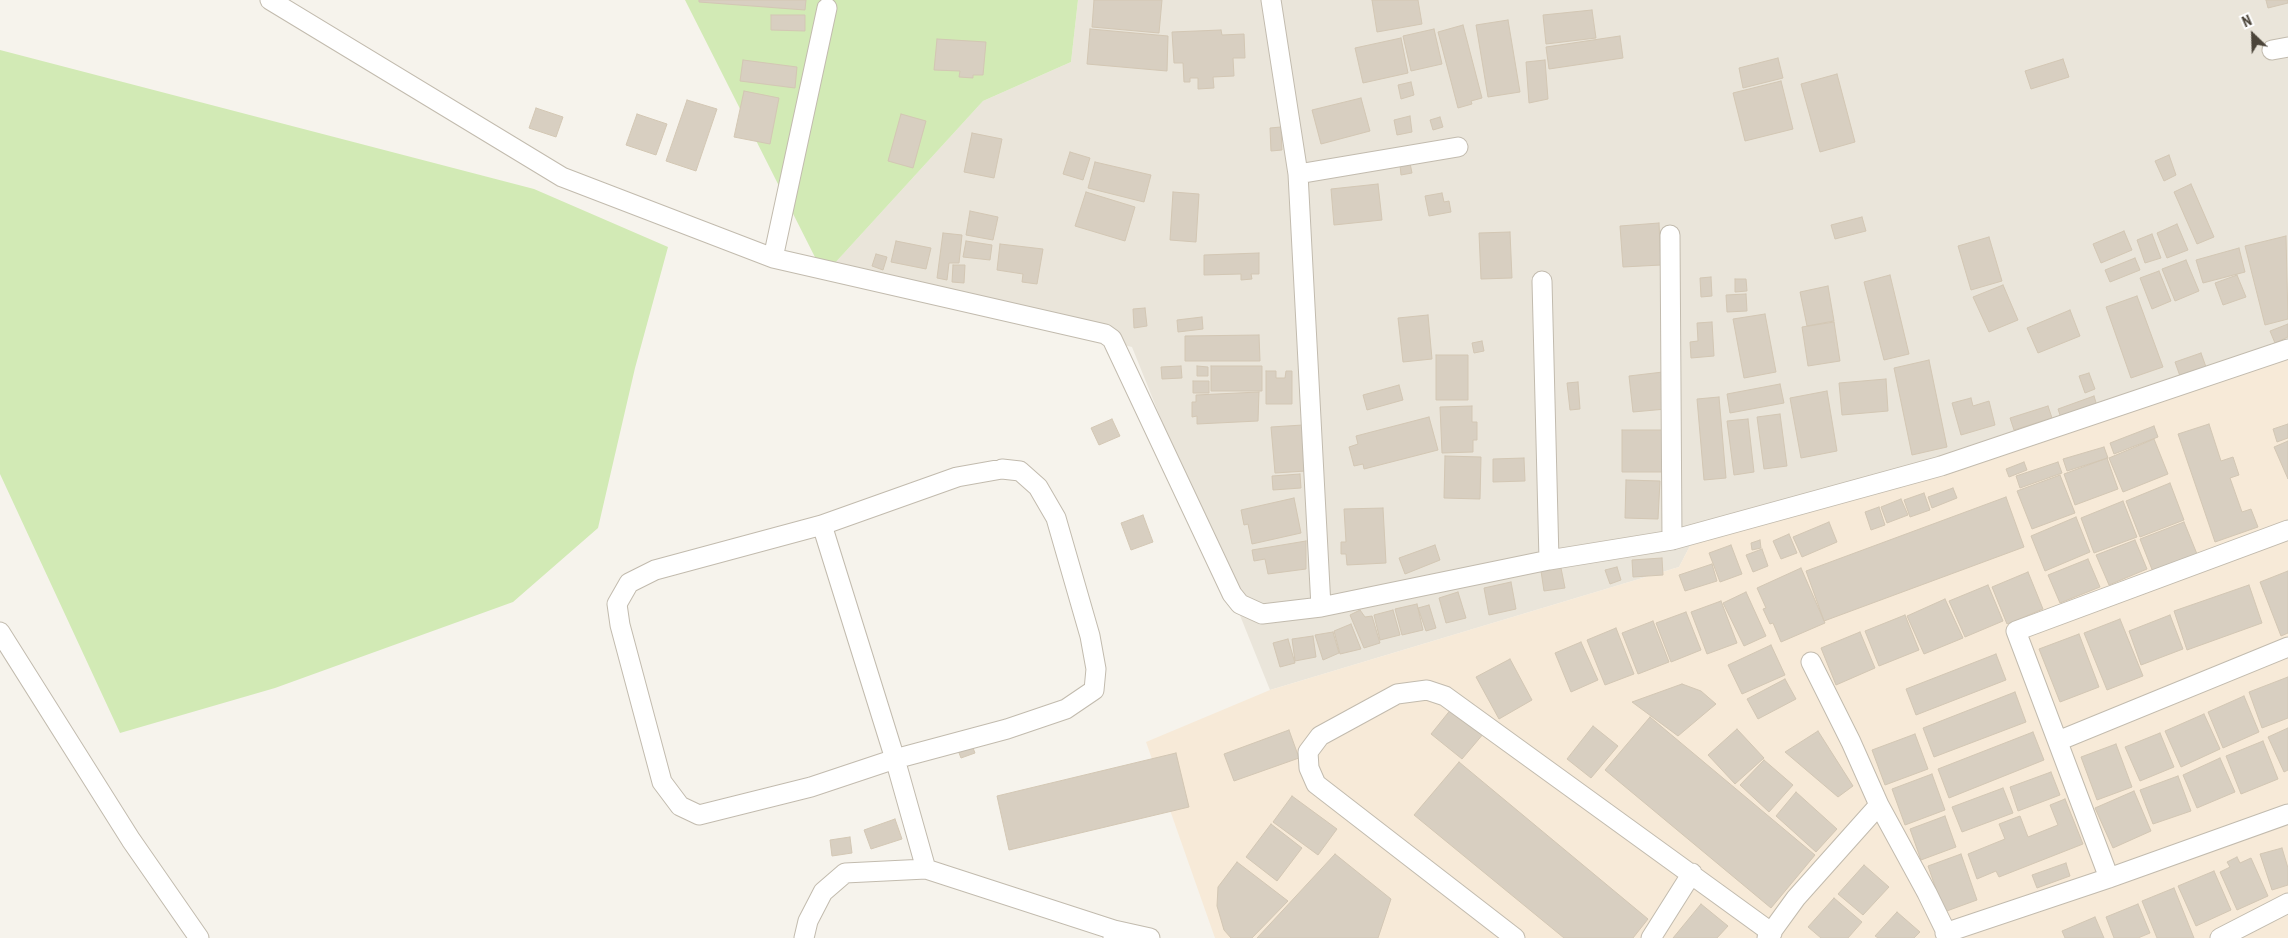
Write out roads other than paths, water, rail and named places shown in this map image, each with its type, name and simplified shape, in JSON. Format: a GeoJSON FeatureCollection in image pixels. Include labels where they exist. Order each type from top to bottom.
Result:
{"type":"FeatureCollection","features":[{"type":"Feature","properties":{"kind":"street"},"geometry":{"type":"LineString","coordinates":[[270,0],[562,178],[773,258],[1105,334],[1112,339],[1232,594],[1240,604],[1262,614],[1321,607],[1549,560],[1672,540],[1942,466],[2288,349]]}},
{"type":"Feature","properties":{"kind":"street"},"geometry":{"type":"LineString","coordinates":[[1271,0],[1298,174],[1321,607]]}},
{"type":"Feature","properties":{"kind":"street"},"geometry":{"type":"LineString","coordinates":[[773,258],[826,8]]}},
{"type":"Feature","properties":{"kind":"street"},"geometry":{"type":"LineString","coordinates":[[1298,174],[1458,147]]}},
{"type":"Feature","properties":{"kind":"street"},"geometry":{"type":"LineString","coordinates":[[1670,235],[1672,540]]}},
{"type":"Feature","properties":{"kind":"street"},"geometry":{"type":"LineString","coordinates":[[1542,281],[1549,560]]}},
{"type":"Feature","properties":{"kind":"street"},"geometry":{"type":"LineString","coordinates":[[1002,469],[1020,471],[1038,488],[1056,518],[1090,636],[1096,669],[1094,690],[1066,709],[1008,729],[895,759],[811,787],[699,816],[680,806],[662,782],[620,625],[618,604],[629,583],[655,570],[822,525],[957,478],[1002,469]]}},
{"type":"Feature","properties":{"kind":"street"},"geometry":{"type":"LineString","coordinates":[[822,525],[895,759],[926,869]]}},
{"type":"Feature","properties":{"kind":"street"},"geometry":{"type":"LineString","coordinates":[[2109,878],[2016,631],[2288,530]]}},
{"type":"Feature","properties":{"kind":"street"},"geometry":{"type":"LineString","coordinates":[[0,632],[131,840],[199,938]]}},
{"type":"Feature","properties":{"kind":"street"},"geometry":{"type":"LineString","coordinates":[[2058,741],[2288,647]]}},
{"type":"Feature","properties":{"kind":"street"},"geometry":{"type":"LineString","coordinates":[[1810,662],[1851,742],[1878,805],[1927,893],[1947,935],[2288,814]]}},
{"type":"Feature","properties":{"kind":"street"},"geometry":{"type":"LineString","coordinates":[[1516,938],[1316,784],[1309,768],[1308,752],[1320,736],[1397,694],[1427,690],[1445,696],[1692,873],[1770,936],[1796,898],[1878,805]]}},
{"type":"Feature","properties":{"kind":"street"},"geometry":{"type":"LineString","coordinates":[[804,938],[808,921],[823,892],[845,873],[926,869],[1114,934],[1150,938]]}},
{"type":"Feature","properties":{"kind":"street"},"geometry":{"type":"LineString","coordinates":[[1651,938],[1692,873]]}},
{"type":"Feature","properties":{"kind":"street"},"geometry":{"type":"LineString","coordinates":[[2220,938],[2288,903]]}}]}
